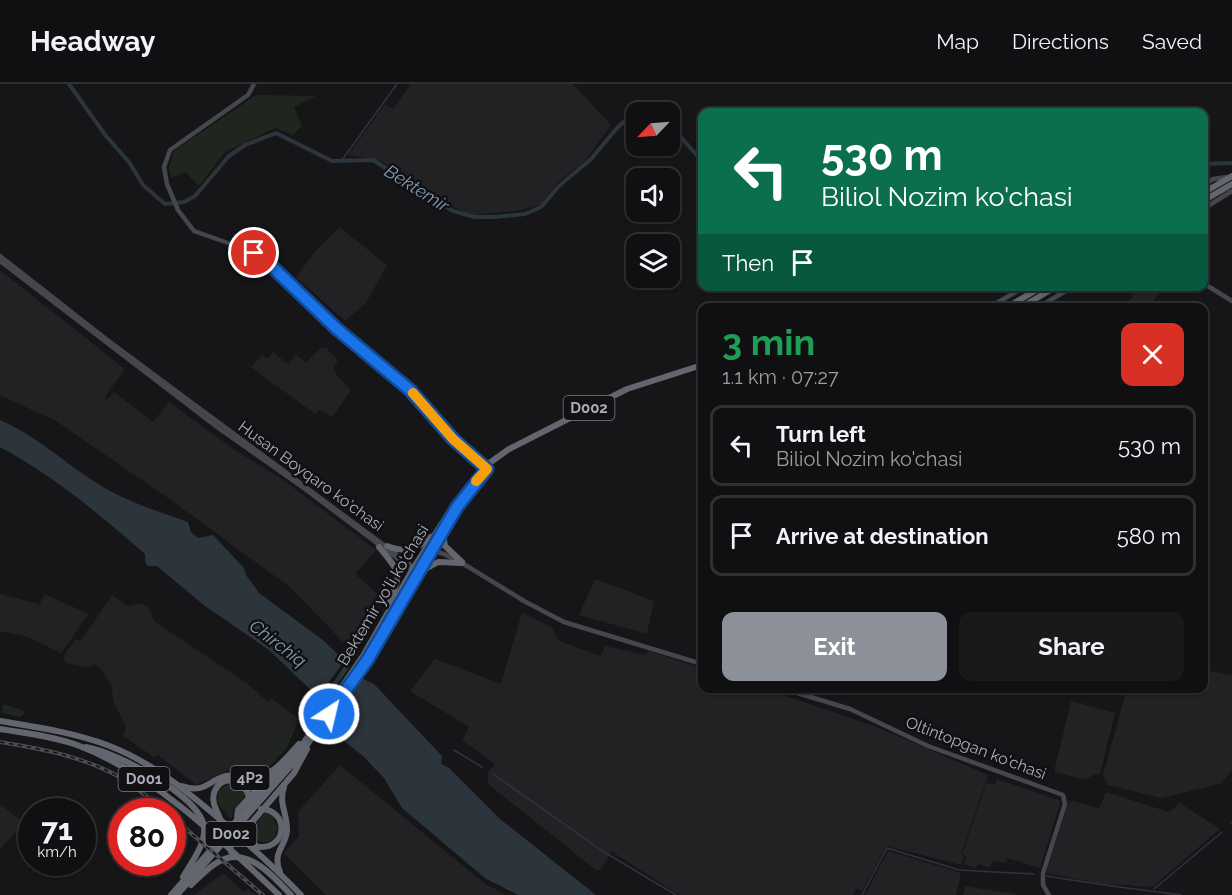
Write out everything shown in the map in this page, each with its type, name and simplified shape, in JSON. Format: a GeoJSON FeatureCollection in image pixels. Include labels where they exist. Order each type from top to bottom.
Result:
{"type":"FeatureCollection","features":[{"type":"Feature","properties":{"kind":"highway"},"geometry":{"type":"LineString","coordinates":[[1208,190],[1231,179]]}},
{"type":"Feature","properties":{"kind":"highway"},"geometry":{"type":"LineString","coordinates":[[1208,197],[1231,179]]}},
{"type":"Feature","properties":{"kind":"highway"},"geometry":{"type":"LineString","coordinates":[[1014,303],[1035,291]]}},
{"type":"Feature","properties":{"kind":"highway"},"geometry":{"type":"LineString","coordinates":[[1028,303],[1049,291]]}},
{"type":"Feature","properties":{"kind":"highway","name":"Bektemir yo'li ko'chasi"},"geometry":{"type":"LineString","coordinates":[[314,731],[420,573],[436,533],[458,499],[486,468],[512,451],[628,393],[698,368]]}},
{"type":"Feature","properties":{"kind":"highway","name":"Bektemir yo'li ko'chasi"},"geometry":{"type":"LineString","coordinates":[[365,657],[413,569],[445,528],[461,500],[486,468]]}},
{"type":"Feature","properties":{"kind":"highway"},"geometry":{"type":"LineString","coordinates":[[445,528],[442,539],[444,544],[462,562]]}},
{"type":"Feature","properties":{"kind":"highway"},"geometry":{"type":"LineString","coordinates":[[383,547],[412,549],[425,543],[436,533]]}},
{"type":"Feature","properties":{"kind":"highway"},"geometry":{"type":"LineString","coordinates":[[383,547],[396,566],[398,575],[384,621]]}},
{"type":"Feature","properties":{"kind":"highway"},"geometry":{"type":"LineString","coordinates":[[420,573],[428,566],[438,562],[462,562]]}},
{"type":"Feature","properties":{"kind":"highway","name":"D001"},"geometry":{"type":"LineString","coordinates":[[0,721],[62,731],[98,742],[142,762],[173,782],[220,820],[301,895]]}},
{"type":"Feature","properties":{"kind":"highway","name":"D001"},"geometry":{"type":"LineString","coordinates":[[0,729],[39,735],[76,745],[121,765],[143,778],[210,832],[279,895]]}},
{"type":"Feature","properties":{"kind":"highway","name":"4P2"},"geometry":{"type":"LineString","coordinates":[[173,782],[198,789],[227,776],[255,778],[273,771],[314,731]]}},
{"type":"Feature","properties":{"kind":"highway","name":"4P2"},"geometry":{"type":"LineString","coordinates":[[286,880],[279,870],[277,859],[287,832],[281,798],[287,781],[301,763],[314,731]]}},
{"type":"Feature","properties":{"kind":"highway","name":"D002"},"geometry":{"type":"LineString","coordinates":[[178,895],[314,731]]}},
{"type":"Feature","properties":{"kind":"highway"},"geometry":{"type":"LineString","coordinates":[[76,745],[94,748],[120,758],[147,773],[182,797],[196,810],[202,820],[204,831],[202,843],[171,895]]}},
{"type":"Feature","properties":{"kind":"highway"},"geometry":{"type":"LineString","coordinates":[[273,771],[238,810],[237,817],[241,822],[248,824],[252,822],[287,781]]}},
{"type":"Feature","properties":{"kind":"highway"},"geometry":{"type":"LineString","coordinates":[[210,832],[215,834],[222,826],[213,800],[215,790],[220,784],[235,780],[243,785],[248,791],[247,813]]}},
{"type":"Feature","properties":{"kind":"highway"},"geometry":{"type":"LineString","coordinates":[[231,852],[232,841],[237,838],[254,846],[263,847],[273,844],[282,830],[281,822],[276,814],[268,810],[257,809],[247,813]]}},
{"type":"Feature","properties":{"kind":"highway","name":"D002"},"geometry":{"type":"LineString","coordinates":[[171,895],[247,813]]}},
{"type":"Feature","properties":{"kind":"highway"},"geometry":{"type":"LineString","coordinates":[[178,895],[218,862],[235,857],[257,864],[291,895]]}},
{"type":"Feature","properties":{"kind":"street"},"geometry":{"type":"LineString","coordinates":[[254,85],[248,95],[170,150],[164,166],[178,210],[189,226],[202,235],[262,257],[337,329],[410,390],[453,439],[486,468]]}},
{"type":"Feature","properties":{"kind":"street"},"geometry":{"type":"LineString","coordinates":[[1208,182],[1214,179],[1231,179]]}},
{"type":"Feature","properties":{"kind":"street"},"geometry":{"type":"LineString","coordinates":[[1208,206],[1232,191]]}},
{"type":"Feature","properties":{"kind":"street","name":"Husan Boyqaro ko'chasi"},"geometry":{"type":"LineString","coordinates":[[0,258],[420,573]]}},
{"type":"Feature","properties":{"kind":"street"},"geometry":{"type":"LineString","coordinates":[[1208,286],[1232,301]]}},
{"type":"Feature","properties":{"kind":"street"},"geometry":{"type":"LineString","coordinates":[[997,303],[1017,291]]}},
{"type":"Feature","properties":{"kind":"street"},"geometry":{"type":"LineString","coordinates":[[1046,303],[1066,291]]}},
{"type":"Feature","properties":{"kind":"street"},"geometry":{"type":"LineString","coordinates":[[429,550],[462,562],[524,601],[564,622],[698,663]]}},
{"type":"Feature","properties":{"kind":"street","name":"Oltintopgan ko'chasi"},"geometry":{"type":"LineString","coordinates":[[797,693],[850,709],[928,746],[1064,795],[1065,804],[1043,873],[1043,885],[1049,895]]}},
{"type":"Feature","properties":{"kind":"shaded area"},"geometry":{"type":"Polygon","coordinates":[[[411,84],[573,84],[611,125],[584,162],[559,181],[540,205],[516,211],[472,215],[449,205],[386,164],[377,160],[348,155],[385,104],[393,109],[411,84]]]}},
{"type":"Feature","properties":{"kind":"shaded area"},"geometry":{"type":"Polygon","coordinates":[[[256,95],[316,96],[294,107],[302,126],[293,135],[275,128],[225,152],[199,186],[185,172],[171,178],[169,168],[174,151],[256,95]]]}},
{"type":"Feature","properties":{"kind":"shaded area"},"geometry":{"type":"Polygon","coordinates":[[[339,227],[387,265],[366,303],[345,321],[297,278],[314,253],[339,227]]]}},
{"type":"Feature","properties":{"kind":"shaded area"},"geometry":{"type":"Polygon","coordinates":[[[0,270],[125,369],[104,398],[107,400],[114,392],[153,422],[169,402],[235,450],[279,477],[376,550],[355,574],[379,595],[348,642],[343,642],[291,588],[171,500],[56,421],[0,395],[0,270]]]}},
{"type":"Feature","properties":{"kind":"shaded area"},"geometry":{"type":"Polygon","coordinates":[[[1133,291],[1161,291],[1152,303],[1126,303],[1132,298],[1133,291]]]}},
{"type":"Feature","properties":{"kind":"shaded area"},"geometry":{"type":"Polygon","coordinates":[[[321,348],[326,348],[338,360],[333,368],[338,377],[351,390],[332,417],[319,410],[315,414],[251,367],[262,355],[268,359],[273,352],[288,364],[296,355],[306,362],[321,348]]]}},
{"type":"Feature","properties":{"kind":"shaded area"},"geometry":{"type":"Polygon","coordinates":[[[595,579],[654,601],[647,634],[579,615],[595,579]]]}},
{"type":"Feature","properties":{"kind":"shaded area"},"geometry":{"type":"Polygon","coordinates":[[[0,594],[39,604],[39,606],[44,594],[89,614],[61,653],[28,637],[0,631],[0,594]]]}},
{"type":"Feature","properties":{"kind":"shaded area"},"geometry":{"type":"Polygon","coordinates":[[[112,595],[128,606],[142,603],[149,608],[154,621],[248,684],[268,702],[272,699],[298,718],[257,773],[229,770],[196,785],[157,754],[154,757],[123,736],[126,727],[114,703],[111,685],[100,668],[94,664],[88,667],[66,663],[64,660],[65,653],[76,639],[81,641],[112,595]]]}},
{"type":"Feature","properties":{"kind":"shaded area"},"geometry":{"type":"Polygon","coordinates":[[[522,612],[552,628],[559,641],[601,656],[605,646],[646,655],[648,651],[698,667],[698,693],[778,693],[877,727],[988,775],[961,854],[964,856],[961,865],[887,846],[862,891],[856,888],[853,895],[679,895],[611,851],[601,870],[596,870],[488,784],[487,774],[495,764],[462,740],[469,727],[410,691],[435,659],[501,684],[522,612]]]}},
{"type":"Feature","properties":{"kind":"shaded area"},"geometry":{"type":"Polygon","coordinates":[[[1208,671],[1232,675],[1232,771],[1220,784],[1161,798],[1108,785],[1103,775],[1126,693],[1208,693],[1208,671]]]}},
{"type":"Feature","properties":{"kind":"shaded area"},"geometry":{"type":"Polygon","coordinates":[[[1071,701],[1115,713],[1100,774],[1095,774],[1085,780],[1054,772],[1071,701]]]}},
{"type":"Feature","properties":{"kind":"shaded area"},"geometry":{"type":"Polygon","coordinates":[[[3,704],[26,711],[21,717],[1,713],[3,704]]]}},
{"type":"Feature","properties":{"kind":"shaded area"},"geometry":{"type":"Polygon","coordinates":[[[296,721],[298,723],[286,749],[264,772],[260,769],[296,721]]]}},
{"type":"Feature","properties":{"kind":"shaded area"},"geometry":{"type":"Polygon","coordinates":[[[340,765],[484,883],[506,895],[326,895],[284,853],[299,836],[298,812],[340,765]]]}},
{"type":"Feature","properties":{"kind":"shaded area"},"geometry":{"type":"Polygon","coordinates":[[[997,779],[1061,801],[1040,868],[1007,858],[1005,863],[993,860],[990,868],[978,864],[976,868],[964,864],[967,856],[962,854],[986,783],[995,785],[997,779]]]}},
{"type":"Feature","properties":{"kind":"shaded area"},"geometry":{"type":"Polygon","coordinates":[[[232,783],[241,786],[246,795],[233,811],[232,819],[218,802],[218,793],[220,788],[232,783]]]}},
{"type":"Feature","properties":{"kind":"shaded area"},"geometry":{"type":"Polygon","coordinates":[[[1106,792],[1169,812],[1180,803],[1220,829],[1152,887],[1096,883],[1046,873],[1069,800],[1099,808],[1106,792]]]}},
{"type":"Feature","properties":{"kind":"shaded area"},"geometry":{"type":"Polygon","coordinates":[[[0,804],[18,818],[18,830],[0,849],[0,804]]]}},
{"type":"Feature","properties":{"kind":"shaded area"},"geometry":{"type":"Polygon","coordinates":[[[266,812],[273,816],[278,829],[274,839],[261,842],[244,829],[253,826],[266,812]]]}},
{"type":"Feature","properties":{"kind":"shaded area"},"geometry":{"type":"Polygon","coordinates":[[[888,851],[961,873],[956,895],[865,895],[888,851]]]}},
{"type":"Feature","properties":{"kind":"shaded area"},"geometry":{"type":"Polygon","coordinates":[[[223,873],[244,892],[248,889],[254,895],[194,895],[223,873]]]}},
{"type":"Feature","properties":{"kind":"shaded area"},"geometry":{"type":"Polygon","coordinates":[[[965,886],[1019,895],[963,895],[965,886]]]}},
{"type":"Feature","properties":{"kind":"water","name":"Chirchiq"},"geometry":{"type":"Polygon","coordinates":[[[0,420],[29,436],[99,485],[141,505],[188,522],[191,532],[198,538],[213,535],[244,568],[246,575],[259,593],[324,641],[365,680],[374,684],[442,756],[441,764],[449,768],[500,819],[596,895],[518,895],[485,878],[402,808],[384,778],[363,756],[330,730],[310,708],[312,691],[269,650],[205,606],[157,566],[148,566],[145,562],[145,554],[76,496],[39,470],[0,447],[0,420]]]}},
{"type":"Feature","properties":{"kind":"pier"},"geometry":{"type":"Polygon","coordinates":[[[346,658],[349,660],[311,714],[309,711],[346,658]]]}},
{"type":"Feature","properties":{"kind":"pier"},"geometry":{"type":"Polygon","coordinates":[[[352,663],[362,673],[325,728],[315,718],[352,663]]]}},
{"type":"Feature","properties":{"kind":"waterway","name":"Bektemir"},"geometry":{"type":"LineString","coordinates":[[69,84],[106,136],[129,162],[143,185],[165,204],[184,202],[195,196],[229,156],[245,145],[276,133],[332,161],[373,160],[453,211],[475,217],[525,214],[541,207],[559,186],[591,159],[626,120]]}},
{"type":"Feature","properties":{"kind":"waterway"},"geometry":{"type":"LineString","coordinates":[[342,160],[397,84]]}},
{"type":"Feature","properties":{"kind":"waterway","name":"Bektemir"},"geometry":{"type":"LineString","coordinates":[[680,136],[698,157]]}},
{"type":"Feature","properties":{"kind":"waterway","name":"Bektemir"},"geometry":{"type":"LineString","coordinates":[[1208,164],[1232,163]]}},
{"type":"Feature","properties":{"kind":"waterway"},"geometry":{"type":"LineString","coordinates":[[454,750],[482,767]]}},
{"type":"Feature","properties":{"kind":"waterway"},"geometry":{"type":"LineString","coordinates":[[493,774],[604,852],[676,895]]}},
{"type":"Feature","properties":{"kind":"waterway"},"geometry":{"type":"LineString","coordinates":[[1154,889],[1222,832]]}},
{"type":"Feature","properties":{"kind":"waterway"},"geometry":{"type":"LineString","coordinates":[[862,895],[887,848],[959,870],[1034,874]]}},
{"type":"Feature","properties":{"kind":"waterway"},"geometry":{"type":"LineString","coordinates":[[1047,876],[1181,895]]}},
{"type":"Feature","properties":{"kind":"railway"},"geometry":{"type":"LineString","coordinates":[[0,742],[48,751],[95,765],[125,780],[148,798]]}},
{"type":"Feature","properties":{"kind":"railway"},"geometry":{"type":"LineString","coordinates":[[186,829],[263,895]]}},
{"type":"Feature","properties":{"kind":"slow traffic"},"geometry":{"type":"LineString","coordinates":[[413,393],[453,439],[487,469],[476,481]]}},
{"type":"Feature","properties":{"kind":"route"},"geometry":{"type":"LineString","coordinates":[[254,253],[262,257],[337,329],[410,390],[453,439],[487,469],[457,507],[368,659],[329,714]]}}]}
